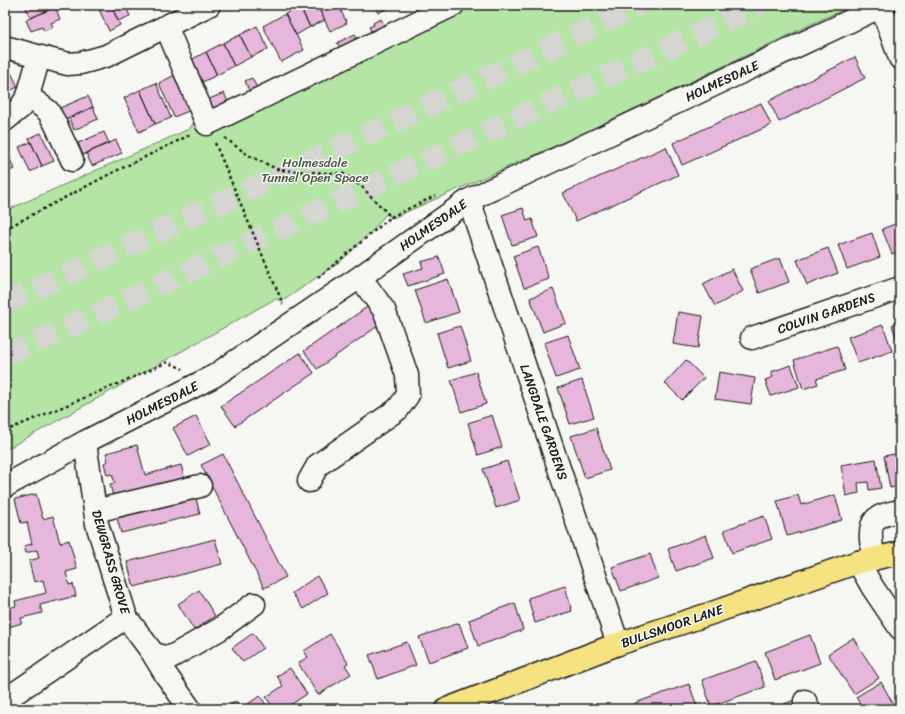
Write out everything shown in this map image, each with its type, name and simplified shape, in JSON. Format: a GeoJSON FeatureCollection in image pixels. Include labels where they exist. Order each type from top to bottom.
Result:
{"type":"FeatureCollection","features":[{"type":"Feature","properties":{"kind":"main road","name":"BULLSMOOR LANE"},"geometry":{"type":"LineString","coordinates":[[447,709],[618,644],[866,560],[900,553]]}},
{"type":"Feature","properties":{"kind":"street"},"geometry":{"type":"LineString","coordinates":[[5,47],[68,64],[81,63],[106,56],[209,5]]}},
{"type":"Feature","properties":{"kind":"street"},"geometry":{"type":"LineString","coordinates":[[166,26],[207,124],[453,5]]}},
{"type":"Feature","properties":{"kind":"street"},"geometry":{"type":"LineString","coordinates":[[882,6],[900,58]]}},
{"type":"Feature","properties":{"kind":"street","name":"HOLMESDALE"},"geometry":{"type":"LineString","coordinates":[[5,486],[85,442],[214,376],[360,278],[469,200],[882,6]]}},
{"type":"Feature","properties":{"kind":"street"},"geometry":{"type":"LineString","coordinates":[[5,120],[20,108],[28,96],[39,57]]}},
{"type":"Feature","properties":{"kind":"street"},"geometry":{"type":"LineString","coordinates":[[28,96],[48,111],[72,160]]}},
{"type":"Feature","properties":{"kind":"street","name":"LANGDALE GARDENS"},"geometry":{"type":"LineString","coordinates":[[469,200],[618,644]]}},
{"type":"Feature","properties":{"kind":"street"},"geometry":{"type":"LineString","coordinates":[[309,481],[318,465],[398,409],[408,395],[408,375],[384,310],[360,278]]}},
{"type":"Feature","properties":{"kind":"street","name":"COLVIN GARDENS"},"geometry":{"type":"LineString","coordinates":[[752,338],[900,288]]}},
{"type":"Feature","properties":{"kind":"street","name":"DEWGRASS GROVE"},"geometry":{"type":"LineString","coordinates":[[85,442],[97,524],[126,616],[190,709]]}},
{"type":"Feature","properties":{"kind":"street"},"geometry":{"type":"LineString","coordinates":[[96,512],[200,486]]}},
{"type":"Feature","properties":{"kind":"street"},"geometry":{"type":"LineString","coordinates":[[900,511],[877,518],[872,525],[871,538],[866,560],[873,588],[900,628]]}},
{"type":"Feature","properties":{"kind":"street"},"geometry":{"type":"LineString","coordinates":[[152,652],[159,656],[171,657],[220,629],[254,604]]}},
{"type":"Feature","properties":{"kind":"street"},"geometry":{"type":"LineString","coordinates":[[5,700],[126,616]]}},
{"type":"Feature","properties":{"kind":"path"},"geometry":{"type":"LineString","coordinates":[[207,124],[248,155],[279,170],[344,174],[362,188],[391,217]]}},
{"type":"Feature","properties":{"kind":"path"},"geometry":{"type":"LineString","coordinates":[[5,229],[108,175],[196,132],[207,124]]}},
{"type":"Feature","properties":{"kind":"path"},"geometry":{"type":"LineString","coordinates":[[207,124],[292,323]]}},
{"type":"Feature","properties":{"kind":"path"},"geometry":{"type":"LineString","coordinates":[[314,282],[391,217],[441,194]]}},
{"type":"Feature","properties":{"kind":"path"},"geometry":{"type":"LineString","coordinates":[[5,431],[168,362],[189,372]]}},
{"type":"Feature","properties":{"kind":"green space","name":"Holmesdale Tunnel Open Space"},"geometry":{"type":"Polygon","coordinates":[[[461,5],[853,5],[584,133],[393,218],[386,214],[374,229],[343,259],[283,301],[275,299],[5,450],[5,211],[189,129],[198,117],[461,5]]]}},
{"type":"Feature","properties":{"kind":"building"},"geometry":{"type":"Polygon","coordinates":[[[53,5],[55,7],[31,18],[25,6],[53,5]]]}},
{"type":"Feature","properties":{"kind":"building"},"geometry":{"type":"Polygon","coordinates":[[[97,5],[111,5],[120,25],[109,31],[97,5]]]}},
{"type":"Feature","properties":{"kind":"building"},"geometry":{"type":"Polygon","coordinates":[[[111,5],[125,5],[130,16],[118,21],[111,5]]]}},
{"type":"Feature","properties":{"kind":"building"},"geometry":{"type":"Polygon","coordinates":[[[303,5],[317,5],[325,20],[310,27],[300,7],[303,5]]]}},
{"type":"Feature","properties":{"kind":"building"},"geometry":{"type":"Polygon","coordinates":[[[317,5],[344,5],[346,8],[341,11],[347,23],[330,31],[317,5]]]}},
{"type":"Feature","properties":{"kind":"building"},"geometry":{"type":"Polygon","coordinates":[[[374,5],[394,5],[378,13],[374,5]]]}},
{"type":"Feature","properties":{"kind":"building"},"geometry":{"type":"Polygon","coordinates":[[[418,5],[426,5],[426,6],[420,9],[418,5]]]}},
{"type":"Feature","properties":{"kind":"building"},"geometry":{"type":"Polygon","coordinates":[[[55,7],[60,19],[51,23],[53,27],[44,31],[42,27],[31,31],[26,20],[55,7]]]}},
{"type":"Feature","properties":{"kind":"building"},"geometry":{"type":"Polygon","coordinates":[[[300,7],[310,27],[296,35],[285,14],[300,7]]]}},
{"type":"Feature","properties":{"kind":"building"},"geometry":{"type":"Polygon","coordinates":[[[285,14],[304,50],[281,62],[263,26],[285,14]]]}},
{"type":"Feature","properties":{"kind":"building"},"geometry":{"type":"Polygon","coordinates":[[[381,19],[387,31],[374,37],[369,27],[381,19]]]}},
{"type":"Feature","properties":{"kind":"building"},"geometry":{"type":"Polygon","coordinates":[[[257,26],[268,49],[251,57],[240,35],[257,26]]]}},
{"type":"Feature","properties":{"kind":"building"},"geometry":{"type":"Polygon","coordinates":[[[355,34],[361,43],[344,52],[337,43],[355,34]]]}},
{"type":"Feature","properties":{"kind":"building"},"geometry":{"type":"Polygon","coordinates":[[[240,35],[251,57],[234,66],[223,43],[240,35]]]}},
{"type":"Feature","properties":{"kind":"building"},"geometry":{"type":"Polygon","coordinates":[[[223,43],[234,66],[217,75],[206,52],[223,43]]]}},
{"type":"Feature","properties":{"kind":"building"},"geometry":{"type":"Polygon","coordinates":[[[206,52],[217,75],[200,83],[189,61],[206,52]]]}},
{"type":"Feature","properties":{"kind":"building"},"geometry":{"type":"Polygon","coordinates":[[[855,57],[865,78],[779,122],[769,101],[855,57]]]}},
{"type":"Feature","properties":{"kind":"building"},"geometry":{"type":"Polygon","coordinates":[[[7,64],[18,87],[5,93],[5,65],[7,64]]]}},
{"type":"Feature","properties":{"kind":"building"},"geometry":{"type":"Polygon","coordinates":[[[175,75],[191,110],[174,117],[159,83],[175,75]]]}},
{"type":"Feature","properties":{"kind":"building"},"geometry":{"type":"Polygon","coordinates":[[[252,78],[258,90],[251,94],[245,81],[252,78]]]}},
{"type":"Feature","properties":{"kind":"building"},"geometry":{"type":"Polygon","coordinates":[[[156,83],[171,118],[155,124],[140,90],[156,83]]]}},
{"type":"Feature","properties":{"kind":"building"},"geometry":{"type":"Polygon","coordinates":[[[140,90],[155,124],[139,132],[124,98],[140,90]]]}},
{"type":"Feature","properties":{"kind":"building"},"geometry":{"type":"Polygon","coordinates":[[[224,93],[230,106],[213,113],[207,100],[224,93]]]}},
{"type":"Feature","properties":{"kind":"building"},"geometry":{"type":"Polygon","coordinates":[[[88,96],[93,107],[65,120],[60,108],[88,96]]]}},
{"type":"Feature","properties":{"kind":"building"},"geometry":{"type":"Polygon","coordinates":[[[761,103],[771,125],[682,165],[673,143],[761,103]]]}},
{"type":"Feature","properties":{"kind":"building"},"geometry":{"type":"Polygon","coordinates":[[[93,107],[98,119],[74,130],[69,118],[93,107]]]}},
{"type":"Feature","properties":{"kind":"building"},"geometry":{"type":"Polygon","coordinates":[[[104,132],[109,143],[83,155],[78,143],[104,132]]]}},
{"type":"Feature","properties":{"kind":"building"},"geometry":{"type":"Polygon","coordinates":[[[41,133],[54,161],[42,166],[29,138],[41,133]]]}},
{"type":"Feature","properties":{"kind":"building"},"geometry":{"type":"Polygon","coordinates":[[[116,140],[122,153],[92,166],[86,153],[116,140]]]}},
{"type":"Feature","properties":{"kind":"building"},"geometry":{"type":"Polygon","coordinates":[[[31,142],[42,166],[30,172],[19,147],[31,142]]]}},
{"type":"Feature","properties":{"kind":"building"},"geometry":{"type":"Polygon","coordinates":[[[666,147],[678,175],[576,221],[563,193],[666,147]]]}},
{"type":"Feature","properties":{"kind":"building"},"geometry":{"type":"Polygon","coordinates":[[[5,148],[14,169],[5,173],[5,148]]]}},
{"type":"Feature","properties":{"kind":"building"},"geometry":{"type":"Polygon","coordinates":[[[523,208],[527,221],[532,219],[538,237],[512,245],[502,215],[523,208]]]}},
{"type":"Feature","properties":{"kind":"building"},"geometry":{"type":"Polygon","coordinates":[[[900,222],[900,250],[892,254],[882,229],[900,222]]]}},
{"type":"Feature","properties":{"kind":"building"},"geometry":{"type":"Polygon","coordinates":[[[872,233],[880,257],[847,269],[838,245],[872,233]]]}},
{"type":"Feature","properties":{"kind":"building"},"geometry":{"type":"Polygon","coordinates":[[[538,247],[549,279],[524,288],[513,256],[538,247]]]}},
{"type":"Feature","properties":{"kind":"building"},"geometry":{"type":"Polygon","coordinates":[[[828,248],[838,273],[807,285],[797,260],[828,248]]]}},
{"type":"Feature","properties":{"kind":"building"},"geometry":{"type":"Polygon","coordinates":[[[439,257],[445,274],[408,286],[403,274],[423,268],[421,262],[439,257]]]}},
{"type":"Feature","properties":{"kind":"building"},"geometry":{"type":"Polygon","coordinates":[[[780,258],[789,282],[759,293],[750,269],[780,258]]]}},
{"type":"Feature","properties":{"kind":"building"},"geometry":{"type":"Polygon","coordinates":[[[732,269],[743,291],[715,306],[703,284],[732,269]]]}},
{"type":"Feature","properties":{"kind":"building"},"geometry":{"type":"Polygon","coordinates":[[[448,279],[459,312],[426,323],[415,290],[448,279]]]}},
{"type":"Feature","properties":{"kind":"building"},"geometry":{"type":"Polygon","coordinates":[[[553,289],[566,323],[543,332],[530,298],[553,289]]]}},
{"type":"Feature","properties":{"kind":"building"},"geometry":{"type":"Polygon","coordinates":[[[370,305],[382,323],[317,369],[304,351],[370,305]]]}},
{"type":"Feature","properties":{"kind":"building"},"geometry":{"type":"Polygon","coordinates":[[[678,312],[703,316],[698,348],[673,344],[678,312]]]}},
{"type":"Feature","properties":{"kind":"building"},"geometry":{"type":"Polygon","coordinates":[[[900,322],[900,348],[892,325],[900,322]]]}},
{"type":"Feature","properties":{"kind":"building"},"geometry":{"type":"Polygon","coordinates":[[[883,325],[892,351],[858,363],[848,337],[883,325]]]}},
{"type":"Feature","properties":{"kind":"building"},"geometry":{"type":"Polygon","coordinates":[[[460,326],[471,361],[448,368],[437,333],[460,326]]]}},
{"type":"Feature","properties":{"kind":"building"},"geometry":{"type":"Polygon","coordinates":[[[568,335],[580,370],[556,378],[544,343],[568,335]]]}},
{"type":"Feature","properties":{"kind":"building"},"geometry":{"type":"Polygon","coordinates":[[[837,346],[845,370],[816,379],[818,384],[803,389],[794,360],[837,346]]]}},
{"type":"Feature","properties":{"kind":"building"},"geometry":{"type":"Polygon","coordinates":[[[300,353],[314,373],[235,426],[221,406],[300,353]]]}},
{"type":"Feature","properties":{"kind":"building"},"geometry":{"type":"Polygon","coordinates":[[[686,360],[704,378],[682,400],[665,383],[686,360]]]}},
{"type":"Feature","properties":{"kind":"building"},"geometry":{"type":"Polygon","coordinates":[[[791,365],[799,387],[771,396],[765,380],[773,377],[771,372],[791,365]]]}},
{"type":"Feature","properties":{"kind":"building"},"geometry":{"type":"Polygon","coordinates":[[[476,372],[486,404],[461,412],[451,380],[476,372]]]}},
{"type":"Feature","properties":{"kind":"building"},"geometry":{"type":"Polygon","coordinates":[[[719,372],[755,378],[751,404],[715,399],[719,372]]]}},
{"type":"Feature","properties":{"kind":"building"},"geometry":{"type":"Polygon","coordinates":[[[582,380],[594,417],[570,424],[558,388],[582,380]]]}},
{"type":"Feature","properties":{"kind":"building"},"geometry":{"type":"Polygon","coordinates":[[[492,415],[502,447],[478,455],[468,423],[492,415]]]}},
{"type":"Feature","properties":{"kind":"building"},"geometry":{"type":"Polygon","coordinates":[[[196,416],[211,444],[188,456],[173,428],[196,416]]]}},
{"type":"Feature","properties":{"kind":"building"},"geometry":{"type":"Polygon","coordinates":[[[596,428],[610,470],[585,478],[571,436],[596,428]]]}},
{"type":"Feature","properties":{"kind":"building"},"geometry":{"type":"Polygon","coordinates":[[[137,445],[145,475],[181,465],[185,480],[114,500],[110,484],[115,483],[112,474],[107,475],[104,463],[108,461],[106,453],[137,445]]]}},
{"type":"Feature","properties":{"kind":"building"},"geometry":{"type":"Polygon","coordinates":[[[900,453],[900,486],[890,488],[884,456],[900,453]]]}},
{"type":"Feature","properties":{"kind":"building"},"geometry":{"type":"Polygon","coordinates":[[[223,454],[286,577],[264,588],[201,465],[223,454]]]}},
{"type":"Feature","properties":{"kind":"building"},"geometry":{"type":"Polygon","coordinates":[[[876,459],[881,488],[869,490],[868,482],[858,483],[859,493],[846,496],[841,465],[876,459]]]}},
{"type":"Feature","properties":{"kind":"building"},"geometry":{"type":"Polygon","coordinates":[[[507,461],[520,500],[496,508],[483,469],[507,461]]]}},
{"type":"Feature","properties":{"kind":"building"},"geometry":{"type":"Polygon","coordinates":[[[36,494],[43,519],[53,516],[60,543],[69,540],[77,569],[66,572],[69,585],[73,584],[76,596],[40,605],[42,613],[21,618],[22,623],[5,628],[5,609],[16,606],[15,601],[46,593],[43,580],[34,582],[29,561],[39,558],[37,550],[26,553],[24,546],[32,544],[27,522],[21,523],[15,499],[36,494]]]}},
{"type":"Feature","properties":{"kind":"building"},"geometry":{"type":"Polygon","coordinates":[[[798,495],[801,505],[835,495],[842,520],[787,536],[777,501],[798,495]]]}},
{"type":"Feature","properties":{"kind":"building"},"geometry":{"type":"Polygon","coordinates":[[[196,499],[200,514],[121,533],[117,518],[196,499]]]}},
{"type":"Feature","properties":{"kind":"building"},"geometry":{"type":"Polygon","coordinates":[[[764,516],[772,539],[732,553],[724,530],[764,516]]]}},
{"type":"Feature","properties":{"kind":"building"},"geometry":{"type":"Polygon","coordinates":[[[706,535],[714,558],[676,571],[668,549],[706,535]]]}},
{"type":"Feature","properties":{"kind":"building"},"geometry":{"type":"Polygon","coordinates":[[[215,539],[222,564],[134,587],[127,562],[215,539]]]}},
{"type":"Feature","properties":{"kind":"building"},"geometry":{"type":"Polygon","coordinates":[[[650,554],[658,578],[621,591],[612,567],[650,554]]]}},
{"type":"Feature","properties":{"kind":"building"},"geometry":{"type":"Polygon","coordinates":[[[317,576],[328,593],[303,609],[292,593],[317,576]]]}},
{"type":"Feature","properties":{"kind":"building"},"geometry":{"type":"Polygon","coordinates":[[[565,586],[572,611],[535,623],[528,598],[565,586]]]}},
{"type":"Feature","properties":{"kind":"building"},"geometry":{"type":"Polygon","coordinates":[[[199,590],[215,616],[194,630],[178,604],[199,590]]]}},
{"type":"Feature","properties":{"kind":"building"},"geometry":{"type":"Polygon","coordinates":[[[515,603],[523,630],[478,646],[469,620],[515,603]]]}},
{"type":"Feature","properties":{"kind":"building"},"geometry":{"type":"Polygon","coordinates":[[[459,623],[468,648],[429,662],[419,637],[459,623]]]}},
{"type":"Feature","properties":{"kind":"building"},"geometry":{"type":"Polygon","coordinates":[[[253,633],[263,648],[243,662],[232,648],[253,633]]]}},
{"type":"Feature","properties":{"kind":"building"},"geometry":{"type":"Polygon","coordinates":[[[330,634],[348,663],[345,665],[351,674],[318,695],[298,663],[308,657],[304,651],[330,634]]]}},
{"type":"Feature","properties":{"kind":"building"},"geometry":{"type":"Polygon","coordinates":[[[810,635],[820,663],[775,680],[765,652],[810,635]]]}},
{"type":"Feature","properties":{"kind":"building"},"geometry":{"type":"Polygon","coordinates":[[[853,638],[879,678],[854,694],[828,654],[853,638]]]}},
{"type":"Feature","properties":{"kind":"building"},"geometry":{"type":"Polygon","coordinates":[[[407,642],[416,665],[378,679],[369,655],[407,642]]]}},
{"type":"Feature","properties":{"kind":"building"},"geometry":{"type":"Polygon","coordinates":[[[756,661],[765,687],[711,706],[702,680],[756,661]]]}},
{"type":"Feature","properties":{"kind":"building"},"geometry":{"type":"Polygon","coordinates":[[[290,668],[307,694],[284,709],[274,709],[266,697],[283,686],[277,676],[290,668]]]}},
{"type":"Feature","properties":{"kind":"building"},"geometry":{"type":"Polygon","coordinates":[[[881,682],[896,709],[863,709],[856,697],[881,682]]]}},
{"type":"Feature","properties":{"kind":"building"},"geometry":{"type":"Polygon","coordinates":[[[689,684],[698,709],[637,709],[635,703],[689,684]]]}},
{"type":"Feature","properties":{"kind":"building"},"geometry":{"type":"Polygon","coordinates":[[[260,696],[269,709],[248,709],[246,705],[260,696]]]}},
{"type":"Feature","properties":{"kind":"building"},"geometry":{"type":"Polygon","coordinates":[[[797,699],[801,709],[786,709],[784,704],[797,699]]]}},
{"type":"Feature","properties":{"kind":"building"},"geometry":{"type":"Polygon","coordinates":[[[236,701],[241,709],[226,709],[226,708],[236,701]]]}},
{"type":"Feature","properties":{"kind":"tunnel"},"geometry":{"type":"LineString","coordinates":[[5,303],[382,128],[638,5]]}},
{"type":"Feature","properties":{"kind":"tunnel"},"geometry":{"type":"LineString","coordinates":[[5,355],[69,327],[760,5]]}}]}
